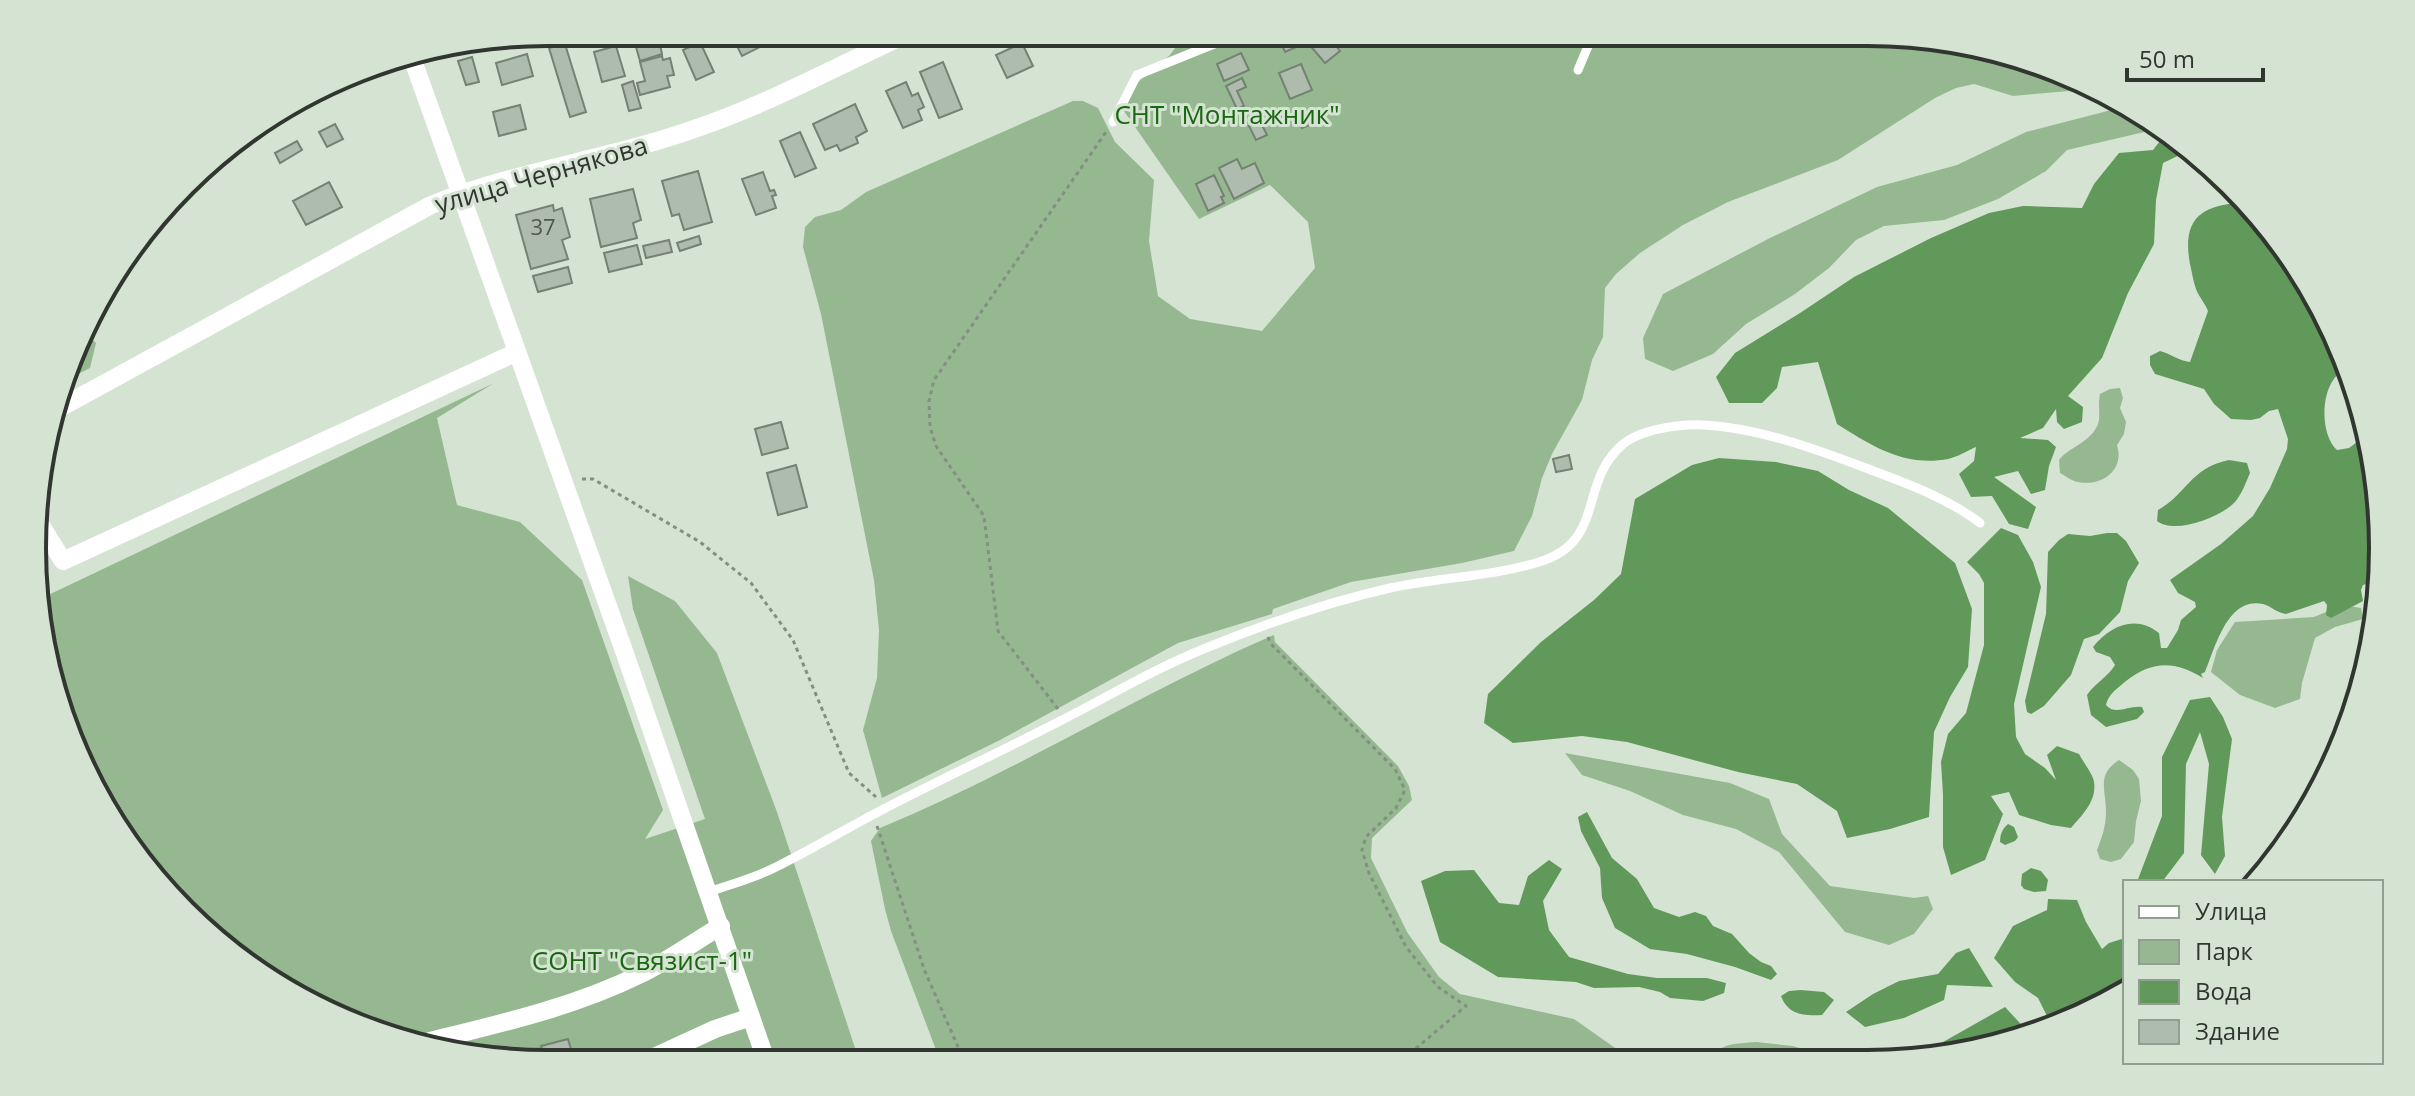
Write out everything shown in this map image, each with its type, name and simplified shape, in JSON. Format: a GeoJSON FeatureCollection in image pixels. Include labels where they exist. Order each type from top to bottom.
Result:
{"type":"FeatureCollection","features":[{"type":"Feature","properties":{"kind":"street","name":"улица Чернякова"},"geometry":{"type":"LineString","coordinates":[[68,404],[431,205],[461,192],[700,127],[881,46]]}},
{"type":"Feature","properties":{"kind":"street"},"geometry":{"type":"LineString","coordinates":[[414,64],[762,1050]]}},
{"type":"Feature","properties":{"kind":"street"},"geometry":{"type":"LineString","coordinates":[[46,534],[63,561],[517,352]]}},
{"type":"Feature","properties":{"kind":"street"},"geometry":{"type":"LineString","coordinates":[[442,1038],[569,1004],[640,974],[721,926]]}},
{"type":"Feature","properties":{"kind":"street"},"geometry":{"type":"LineString","coordinates":[[669,1050],[751,1017]]}},
{"type":"Feature","properties":{"kind":"lane"},"geometry":{"type":"LineString","coordinates":[[1113,122],[1137,75],[1209,46]]}},
{"type":"Feature","properties":{"kind":"lane"},"geometry":{"type":"LineString","coordinates":[[1578,70],[1588,46]]}},
{"type":"Feature","properties":{"kind":"lane"},"geometry":{"type":"LineString","coordinates":[[709,892],[774,868],[1153,671],[1264,626],[1391,588],[1507,571],[1558,556],[1583,529],[1596,483],[1608,459],[1633,436],[1702,425],[1762,434],[1887,476],[1959,507],[1980,523]]}},
{"type":"Feature","properties":{"kind":"path"},"geometry":{"type":"LineString","coordinates":[[1065,718],[998,631],[984,516],[936,446],[930,427],[929,401],[934,380],[1113,122]]}},
{"type":"Feature","properties":{"kind":"path"},"geometry":{"type":"LineString","coordinates":[[563,480],[593,479],[700,542],[751,583],[793,640],[849,773],[888,807]]}},
{"type":"Feature","properties":{"kind":"path"},"geometry":{"type":"LineString","coordinates":[[1264,626],[1271,644],[1395,769],[1405,790],[1396,808],[1366,837],[1362,850],[1369,873],[1406,947],[1438,987],[1466,1006],[1414,1050]]}},
{"type":"Feature","properties":{"kind":"path"},"geometry":{"type":"LineString","coordinates":[[874,815],[924,969],[959,1050]]}},
{"type":"Feature","properties":{"kind":"green space","name":"СНТ \"Монтажник\""},"geometry":{"type":"Polygon","coordinates":[[[1176,46],[1900,47],[1933,50],[1997,63],[2075,91],[2013,96],[1974,84],[1956,88],[1935,98],[1838,160],[1728,202],[1683,225],[1640,253],[1605,288],[1603,337],[1592,360],[1582,400],[1552,454],[1532,516],[1514,551],[1351,582],[1273,609],[1272,614],[1178,643],[1000,740],[882,798],[863,730],[877,678],[879,630],[874,580],[821,314],[803,247],[805,227],[815,217],[841,210],[866,192],[1073,101],[1083,101],[1098,108],[1115,142],[1154,180],[1149,241],[1158,296],[1190,319],[1262,331],[1315,268],[1308,222],[1270,185],[1199,219],[1124,111],[1137,83],[1176,46]]]}},
{"type":"Feature","properties":{"kind":"green space"},"geometry":{"type":"Polygon","coordinates":[[[2112,110],[2147,131],[2067,150],[2046,171],[1998,199],[1944,220],[1884,226],[1856,240],[1829,268],[1795,294],[1746,324],[1713,354],[1673,371],[1645,359],[1643,338],[1663,294],[1877,187],[1957,165],[2026,132],[2112,110]]]}},
{"type":"Feature","properties":{"kind":"green space"},"geometry":{"type":"Polygon","coordinates":[[[92,339],[96,343],[90,368],[78,374],[92,339]]]}},
{"type":"Feature","properties":{"kind":"green space","name":"СОНТ \"Связист-1\""},"geometry":{"type":"Polygon","coordinates":[[[494,383],[437,418],[457,505],[520,522],[582,580],[663,810],[645,839],[705,819],[633,609],[628,576],[675,601],[717,653],[777,812],[856,1050],[548,1050],[482,1046],[418,1033],[387,1023],[356,1012],[297,983],[242,946],[193,903],[150,854],[113,799],[84,740],[63,678],[48,595],[494,383]]]}},
{"type":"Feature","properties":{"kind":"green space"},"geometry":{"type":"Polygon","coordinates":[[[2120,388],[2123,398],[2120,408],[2126,422],[2124,434],[2117,445],[2119,454],[2115,469],[2095,482],[2073,481],[2060,473],[2059,460],[2097,427],[2100,394],[2120,388]]]}},
{"type":"Feature","properties":{"kind":"green space"},"geometry":{"type":"Polygon","coordinates":[[[2343,605],[2361,608],[2363,619],[2335,627],[2315,638],[2300,699],[2275,708],[2240,695],[2211,672],[2217,650],[2235,622],[2314,617],[2343,605]]]}},
{"type":"Feature","properties":{"kind":"green space"},"geometry":{"type":"Polygon","coordinates":[[[1274,635],[1275,642],[1398,766],[1409,786],[1412,800],[1372,838],[1371,858],[1407,932],[1439,977],[1460,994],[1574,1019],[1618,1050],[936,1050],[885,909],[871,841],[880,828],[980,782],[1274,635]]]}},
{"type":"Feature","properties":{"kind":"green space"},"geometry":{"type":"Polygon","coordinates":[[[1565,753],[1730,783],[1769,799],[1782,834],[1830,886],[1914,898],[1928,896],[1933,909],[1914,934],[1889,945],[1845,932],[1779,852],[1736,829],[1683,815],[1630,791],[1582,775],[1565,753]]]}},
{"type":"Feature","properties":{"kind":"green space"},"geometry":{"type":"Polygon","coordinates":[[[2119,760],[2139,779],[2141,801],[2134,842],[2121,859],[2111,862],[2100,859],[2097,850],[2105,822],[2105,777],[2119,760]]]}},
{"type":"Feature","properties":{"kind":"green space"},"geometry":{"type":"Polygon","coordinates":[[[1756,1042],[1806,1050],[1719,1050],[1756,1042]]]}},
{"type":"Feature","properties":{"kind":"water"},"geometry":{"type":"Polygon","coordinates":[[[2160,141],[2179,155],[2163,163],[2156,200],[2154,244],[2128,293],[2102,358],[2068,396],[2083,407],[2082,422],[2064,429],[2057,422],[2056,409],[2043,428],[2020,438],[2048,440],[2056,447],[2045,490],[2031,494],[2018,471],[1994,477],[2036,507],[2028,529],[2009,524],[1992,496],[1971,497],[1959,474],[1974,461],[1976,447],[1948,459],[1917,460],[1889,453],[1837,424],[1818,362],[1782,367],[1777,388],[1762,403],[1729,403],[1716,377],[1735,353],[1854,277],[1989,213],[2023,206],[2082,208],[2094,184],[2119,153],[2153,150],[2160,141]]]}},
{"type":"Feature","properties":{"kind":"water"},"geometry":{"type":"Polygon","coordinates":[[[2232,204],[2244,217],[2284,269],[2302,297],[2331,356],[2338,375],[2327,394],[2325,419],[2331,442],[2337,450],[2349,448],[2357,442],[2368,515],[2368,584],[2361,590],[2363,601],[2331,618],[2326,615],[2327,605],[2324,601],[2286,614],[2263,604],[2240,608],[2224,626],[2205,672],[2201,674],[2203,678],[2173,666],[2145,669],[2117,689],[2106,705],[2114,710],[2142,707],[2144,712],[2137,719],[2106,727],[2091,715],[2087,695],[2115,665],[2110,657],[2096,652],[2093,647],[2115,628],[2141,624],[2159,633],[2161,648],[2167,648],[2181,620],[2196,607],[2195,602],[2178,593],[2170,580],[2221,544],[2253,516],[2270,488],[2287,449],[2288,439],[2278,409],[2251,420],[2231,419],[2214,404],[2204,389],[2155,374],[2150,365],[2150,356],[2160,351],[2190,362],[2208,311],[2196,289],[2190,264],[2189,237],[2197,218],[2214,207],[2232,204]]]}},
{"type":"Feature","properties":{"kind":"water"},"geometry":{"type":"Polygon","coordinates":[[[1719,458],[1776,462],[1818,471],[1888,508],[1955,563],[1972,609],[1968,667],[1934,732],[1929,817],[1847,838],[1837,811],[1797,784],[1738,772],[1627,742],[1582,736],[1513,743],[1484,723],[1488,694],[1541,642],[1621,574],[1635,499],[1692,465],[1719,458]]]}},
{"type":"Feature","properties":{"kind":"water"},"geometry":{"type":"Polygon","coordinates":[[[2229,460],[2247,463],[2250,473],[2240,495],[2228,508],[2186,525],[2165,525],[2157,521],[2158,510],[2197,475],[2229,460]]]}},
{"type":"Feature","properties":{"kind":"water"},"geometry":{"type":"Polygon","coordinates":[[[2001,528],[2018,535],[2033,562],[2041,587],[2014,704],[2016,737],[2025,754],[2056,780],[2047,755],[2057,746],[2079,754],[2092,775],[2094,789],[2088,807],[2071,828],[2019,815],[2009,792],[1991,796],[2003,814],[1985,860],[1951,875],[1943,847],[1941,762],[1948,734],[1966,713],[1984,645],[1984,583],[1967,562],[2001,528]]]}},
{"type":"Feature","properties":{"kind":"water"},"geometry":{"type":"Polygon","coordinates":[[[2117,533],[2126,541],[2139,563],[2128,581],[2120,612],[2099,634],[2084,639],[2071,675],[2044,706],[2031,714],[2027,712],[2025,701],[2046,614],[2048,552],[2068,534],[2090,536],[2117,533]]]}},
{"type":"Feature","properties":{"kind":"water"},"geometry":{"type":"Polygon","coordinates":[[[2210,697],[2232,739],[2222,817],[2225,856],[2215,874],[2201,855],[2209,764],[2200,732],[2186,764],[2184,853],[2164,880],[2138,880],[2162,816],[2162,757],[2190,700],[2210,697]]]}},
{"type":"Feature","properties":{"kind":"water"},"geometry":{"type":"Polygon","coordinates":[[[1587,812],[1612,858],[1637,879],[1654,908],[1679,917],[1695,912],[1706,916],[1713,926],[1732,934],[1749,953],[1771,966],[1777,974],[1771,980],[1687,954],[1650,949],[1615,928],[1602,898],[1600,868],[1581,831],[1578,817],[1587,812]]]}},
{"type":"Feature","properties":{"kind":"water"},"geometry":{"type":"Polygon","coordinates":[[[2008,824],[2014,827],[2018,837],[2005,845],[2000,842],[2000,837],[2008,824]]]}},
{"type":"Feature","properties":{"kind":"water"},"geometry":{"type":"Polygon","coordinates":[[[1549,860],[1562,869],[1543,901],[1549,930],[1569,957],[1628,974],[1657,978],[1707,978],[1726,983],[1724,993],[1703,1001],[1670,998],[1639,987],[1594,988],[1576,982],[1498,977],[1440,942],[1421,881],[1445,871],[1474,870],[1499,903],[1519,905],[1528,876],[1549,860]]]}},
{"type":"Feature","properties":{"kind":"water"},"geometry":{"type":"Polygon","coordinates":[[[2031,868],[2041,871],[2048,880],[2046,891],[2034,892],[2021,885],[2022,874],[2031,868]]]}},
{"type":"Feature","properties":{"kind":"water"},"geometry":{"type":"Polygon","coordinates":[[[2048,899],[2077,900],[2102,949],[2123,939],[2123,980],[2047,1016],[2038,998],[2015,982],[1994,958],[2013,926],[2047,910],[2048,899]]]}},
{"type":"Feature","properties":{"kind":"water"},"geometry":{"type":"Polygon","coordinates":[[[1969,948],[1993,987],[1947,985],[1944,1000],[1904,1018],[1865,1027],[1846,1012],[1899,981],[1938,974],[1956,953],[1969,948]]]}},
{"type":"Feature","properties":{"kind":"water"},"geometry":{"type":"Polygon","coordinates":[[[1789,991],[1824,992],[1834,1000],[1822,1015],[1797,1013],[1788,1007],[1781,996],[1789,991]]]}},
{"type":"Feature","properties":{"kind":"water"},"geometry":{"type":"Polygon","coordinates":[[[2005,1007],[2022,1025],[1997,1033],[1937,1045],[2005,1007]]]}},
{"type":"Feature","properties":{"kind":"building"},"geometry":{"type":"Polygon","coordinates":[[[566,46],[586,112],[570,117],[549,48],[566,46]]]}},
{"type":"Feature","properties":{"kind":"building"},"geometry":{"type":"Polygon","coordinates":[[[616,46],[625,76],[602,82],[594,52],[616,46]]]}},
{"type":"Feature","properties":{"kind":"building"},"geometry":{"type":"Polygon","coordinates":[[[660,46],[662,54],[640,61],[636,47],[660,46]]]}},
{"type":"Feature","properties":{"kind":"building"},"geometry":{"type":"Polygon","coordinates":[[[702,46],[714,72],[696,80],[683,50],[702,46]]]}},
{"type":"Feature","properties":{"kind":"building"},"geometry":{"type":"Polygon","coordinates":[[[737,46],[762,46],[742,56],[737,46]]]}},
{"type":"Feature","properties":{"kind":"building"},"geometry":{"type":"Polygon","coordinates":[[[1016,46],[1023,46],[1033,66],[1007,78],[996,55],[1016,46]]]}},
{"type":"Feature","properties":{"kind":"building"},"geometry":{"type":"Polygon","coordinates":[[[1282,46],[1299,46],[1285,52],[1282,46]]]}},
{"type":"Feature","properties":{"kind":"building"},"geometry":{"type":"Polygon","coordinates":[[[1311,46],[1336,46],[1340,51],[1325,63],[1311,46]]]}},
{"type":"Feature","properties":{"kind":"building"},"geometry":{"type":"Polygon","coordinates":[[[1241,53],[1249,70],[1224,81],[1217,64],[1241,53]]]}},
{"type":"Feature","properties":{"kind":"building"},"geometry":{"type":"Polygon","coordinates":[[[527,54],[533,76],[502,85],[496,63],[527,54]]]}},
{"type":"Feature","properties":{"kind":"building"},"geometry":{"type":"Polygon","coordinates":[[[662,56],[663,60],[670,58],[674,75],[667,76],[670,87],[640,95],[637,83],[645,81],[640,62],[662,56]]]}},
{"type":"Feature","properties":{"kind":"building"},"geometry":{"type":"Polygon","coordinates":[[[472,57],[479,82],[466,85],[458,61],[472,57]]]}},
{"type":"Feature","properties":{"kind":"building"},"geometry":{"type":"Polygon","coordinates":[[[943,62],[962,109],[939,118],[920,72],[943,62]]]}},
{"type":"Feature","properties":{"kind":"building"},"geometry":{"type":"Polygon","coordinates":[[[1301,64],[1312,90],[1290,99],[1279,73],[1301,64]]]}},
{"type":"Feature","properties":{"kind":"building"},"geometry":{"type":"Polygon","coordinates":[[[1242,78],[1246,87],[1237,91],[1244,106],[1237,109],[1226,86],[1242,78]]]}},
{"type":"Feature","properties":{"kind":"building"},"geometry":{"type":"Polygon","coordinates":[[[633,81],[641,108],[629,111],[622,85],[633,81]]]}},
{"type":"Feature","properties":{"kind":"building"},"geometry":{"type":"Polygon","coordinates":[[[906,82],[912,96],[918,93],[924,107],[918,110],[922,120],[903,128],[886,91],[906,82]]]}},
{"type":"Feature","properties":{"kind":"building"},"geometry":{"type":"Polygon","coordinates":[[[855,104],[867,131],[856,137],[858,143],[840,151],[837,145],[825,150],[813,124],[855,104]]]}},
{"type":"Feature","properties":{"kind":"building"},"geometry":{"type":"Polygon","coordinates":[[[520,105],[526,129],[499,136],[493,112],[520,105]]]}},
{"type":"Feature","properties":{"kind":"building"},"geometry":{"type":"Polygon","coordinates":[[[1304,111],[1310,125],[1302,128],[1296,114],[1304,111]]]}},
{"type":"Feature","properties":{"kind":"building"},"geometry":{"type":"Polygon","coordinates":[[[1260,121],[1267,135],[1256,140],[1249,126],[1260,121]]]}},
{"type":"Feature","properties":{"kind":"building"},"geometry":{"type":"Polygon","coordinates":[[[335,124],[343,139],[327,147],[319,132],[335,124]]]}},
{"type":"Feature","properties":{"kind":"building"},"geometry":{"type":"Polygon","coordinates":[[[800,132],[816,168],[795,177],[780,141],[800,132]]]}},
{"type":"Feature","properties":{"kind":"building"},"geometry":{"type":"Polygon","coordinates":[[[297,141],[302,150],[280,163],[275,153],[297,141]]]}},
{"type":"Feature","properties":{"kind":"building"},"geometry":{"type":"Polygon","coordinates":[[[1237,159],[1242,169],[1255,163],[1264,183],[1234,199],[1219,168],[1237,159]]]}},
{"type":"Feature","properties":{"kind":"building"},"geometry":{"type":"Polygon","coordinates":[[[698,171],[712,222],[684,230],[679,214],[672,216],[662,181],[698,171]]]}},
{"type":"Feature","properties":{"kind":"building"},"geometry":{"type":"Polygon","coordinates":[[[763,172],[770,191],[774,190],[776,195],[772,196],[776,208],[756,215],[742,179],[763,172]]]}},
{"type":"Feature","properties":{"kind":"building"},"geometry":{"type":"Polygon","coordinates":[[[1214,175],[1224,203],[1208,211],[1196,184],[1214,175]]]}},
{"type":"Feature","properties":{"kind":"building"},"geometry":{"type":"Polygon","coordinates":[[[329,182],[342,207],[306,225],[293,201],[329,182]]]}},
{"type":"Feature","properties":{"kind":"building"},"geometry":{"type":"Polygon","coordinates":[[[633,189],[641,220],[633,223],[637,238],[601,247],[590,199],[633,189]]]}},
{"type":"Feature","properties":{"kind":"building"},"geometry":{"type":"Polygon","coordinates":[[[553,205],[554,211],[562,208],[570,237],[562,240],[568,259],[531,269],[516,215],[553,205]]]}},
{"type":"Feature","properties":{"kind":"building"},"geometry":{"type":"Polygon","coordinates":[[[699,236],[701,244],[680,251],[677,243],[699,236]]]}},
{"type":"Feature","properties":{"kind":"building"},"geometry":{"type":"Polygon","coordinates":[[[669,240],[672,252],[646,258],[643,246],[669,240]]]}},
{"type":"Feature","properties":{"kind":"building"},"geometry":{"type":"Polygon","coordinates":[[[637,245],[642,264],[609,272],[604,253],[637,245]]]}},
{"type":"Feature","properties":{"kind":"building"},"geometry":{"type":"Polygon","coordinates":[[[568,267],[572,283],[538,292],[533,276],[568,267]]]}},
{"type":"Feature","properties":{"kind":"building"},"geometry":{"type":"Polygon","coordinates":[[[781,422],[788,448],[762,455],[755,429],[781,422]]]}},
{"type":"Feature","properties":{"kind":"building"},"geometry":{"type":"Polygon","coordinates":[[[1569,455],[1572,469],[1556,472],[1553,459],[1569,455]]]}},
{"type":"Feature","properties":{"kind":"building"},"geometry":{"type":"Polygon","coordinates":[[[796,465],[807,507],[778,515],[767,473],[796,465]]]}},
{"type":"Feature","properties":{"kind":"building"},"geometry":{"type":"Polygon","coordinates":[[[568,1039],[571,1050],[542,1050],[541,1046],[568,1039]]]}}]}
